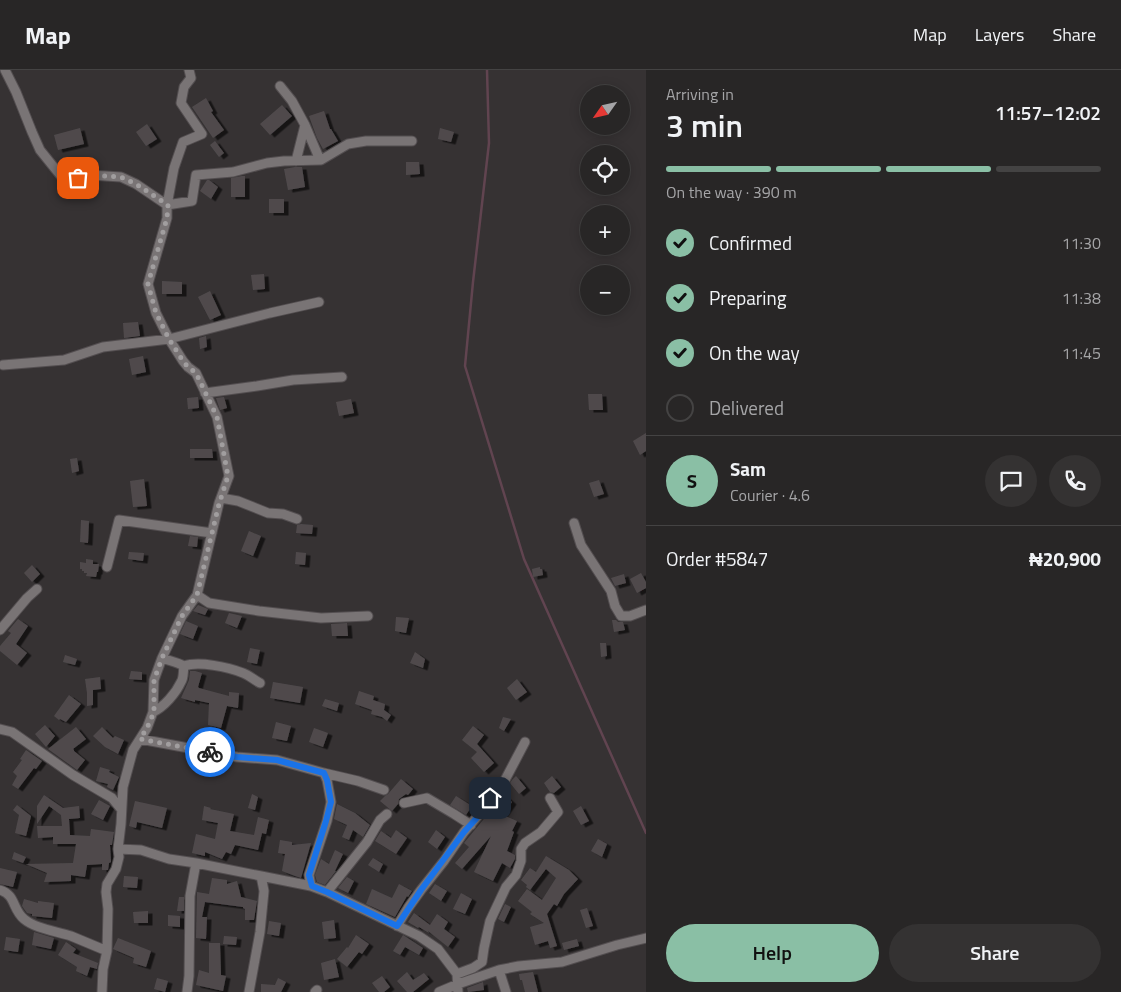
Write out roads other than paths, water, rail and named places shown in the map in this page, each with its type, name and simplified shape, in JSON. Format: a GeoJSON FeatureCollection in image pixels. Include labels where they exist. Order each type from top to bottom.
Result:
{"type":"FeatureCollection","features":[{"type":"Feature","properties":{"kind":"street"},"geometry":{"type":"LineString","coordinates":[[5,70],[40,150],[65,181],[90,175],[121,177],[136,184],[168,205],[192,201],[196,175],[233,172],[267,163],[320,160],[348,144],[366,141],[412,141]]}},
{"type":"Feature","properties":{"kind":"street"},"geometry":{"type":"LineString","coordinates":[[102,992],[103,969],[107,951],[108,909],[106,892],[107,884],[116,869],[119,857],[123,787],[133,750],[147,728],[154,712],[154,680],[162,658],[182,616],[197,595],[228,476],[217,417],[196,373],[183,361],[169,339],[156,313],[148,284],[167,218],[174,168],[184,142],[202,134],[181,102],[184,87],[191,78],[189,70]]}},
{"type":"Feature","properties":{"kind":"street"},"geometry":{"type":"LineString","coordinates":[[280,86],[292,101],[305,125],[320,160]]}},
{"type":"Feature","properties":{"kind":"street"},"geometry":{"type":"LineString","coordinates":[[296,161],[305,125]]}},
{"type":"Feature","properties":{"kind":"street"},"geometry":{"type":"LineString","coordinates":[[2,365],[64,360],[104,347],[169,339],[319,302]]}},
{"type":"Feature","properties":{"kind":"street"},"geometry":{"type":"LineString","coordinates":[[205,393],[293,380],[342,377]]}},
{"type":"Feature","properties":{"kind":"street"},"geometry":{"type":"LineString","coordinates":[[221,498],[238,501],[268,513],[283,514],[297,519]]}},
{"type":"Feature","properties":{"kind":"street"},"geometry":{"type":"LineString","coordinates":[[107,568],[119,520],[212,532]]}},
{"type":"Feature","properties":{"kind":"street"},"geometry":{"type":"LineString","coordinates":[[574,523],[581,545],[610,591],[621,616],[630,616],[646,610]]}},
{"type":"Feature","properties":{"kind":"street"},"geometry":{"type":"LineString","coordinates":[[0,630],[37,589]]}},
{"type":"Feature","properties":{"kind":"street"},"geometry":{"type":"LineString","coordinates":[[197,595],[209,603],[259,611],[321,618],[368,616]]}},
{"type":"Feature","properties":{"kind":"street"},"geometry":{"type":"LineString","coordinates":[[162,658],[184,666],[188,664],[221,666],[243,673],[260,683]]}},
{"type":"Feature","properties":{"kind":"street"},"geometry":{"type":"LineString","coordinates":[[154,712],[167,702],[182,681],[184,666]]}},
{"type":"Feature","properties":{"kind":"street"},"geometry":{"type":"LineString","coordinates":[[0,729],[12,732],[73,775],[112,798],[121,809]]}},
{"type":"Feature","properties":{"kind":"street"},"geometry":{"type":"LineString","coordinates":[[140,739],[237,757],[277,760],[358,781],[384,790]]}},
{"type":"Feature","properties":{"kind":"street"},"geometry":{"type":"LineString","coordinates":[[397,926],[464,832],[484,810],[496,786],[505,780],[524,742]]}},
{"type":"Feature","properties":{"kind":"street"},"geometry":{"type":"LineString","coordinates":[[312,886],[309,875],[331,802],[324,773]]}},
{"type":"Feature","properties":{"kind":"street"},"geometry":{"type":"LineString","coordinates":[[404,803],[427,798],[471,825]]}},
{"type":"Feature","properties":{"kind":"street"},"geometry":{"type":"LineString","coordinates":[[457,974],[482,962],[490,921],[506,887],[516,875],[521,861],[521,850],[525,843],[541,832],[558,812],[550,798]]}},
{"type":"Feature","properties":{"kind":"street"},"geometry":{"type":"LineString","coordinates":[[327,892],[367,842],[380,820],[387,814]]}},
{"type":"Feature","properties":{"kind":"street"},"geometry":{"type":"LineString","coordinates":[[118,849],[141,850],[168,859],[312,886],[327,892],[419,936],[438,949],[457,974],[458,988]]}},
{"type":"Feature","properties":{"kind":"street"},"geometry":{"type":"LineString","coordinates":[[187,992],[190,896],[196,863]]}},
{"type":"Feature","properties":{"kind":"street"},"geometry":{"type":"LineString","coordinates":[[249,992],[260,932],[264,890],[261,876]]}},
{"type":"Feature","properties":{"kind":"street"},"geometry":{"type":"LineString","coordinates":[[0,890],[11,896],[16,910],[24,919],[42,928],[71,936],[107,951]]}},
{"type":"Feature","properties":{"kind":"street"},"geometry":{"type":"LineString","coordinates":[[439,992],[458,988],[499,970],[562,962],[646,938]]}},
{"type":"Feature","properties":{"kind":"street"},"geometry":{"type":"LineString","coordinates":[[499,970],[506,992]]}},
{"type":"Feature","properties":{"kind":"waterway"},"geometry":{"type":"LineString","coordinates":[[487,70],[489,143],[465,366],[524,559],[646,833]]}}]}
